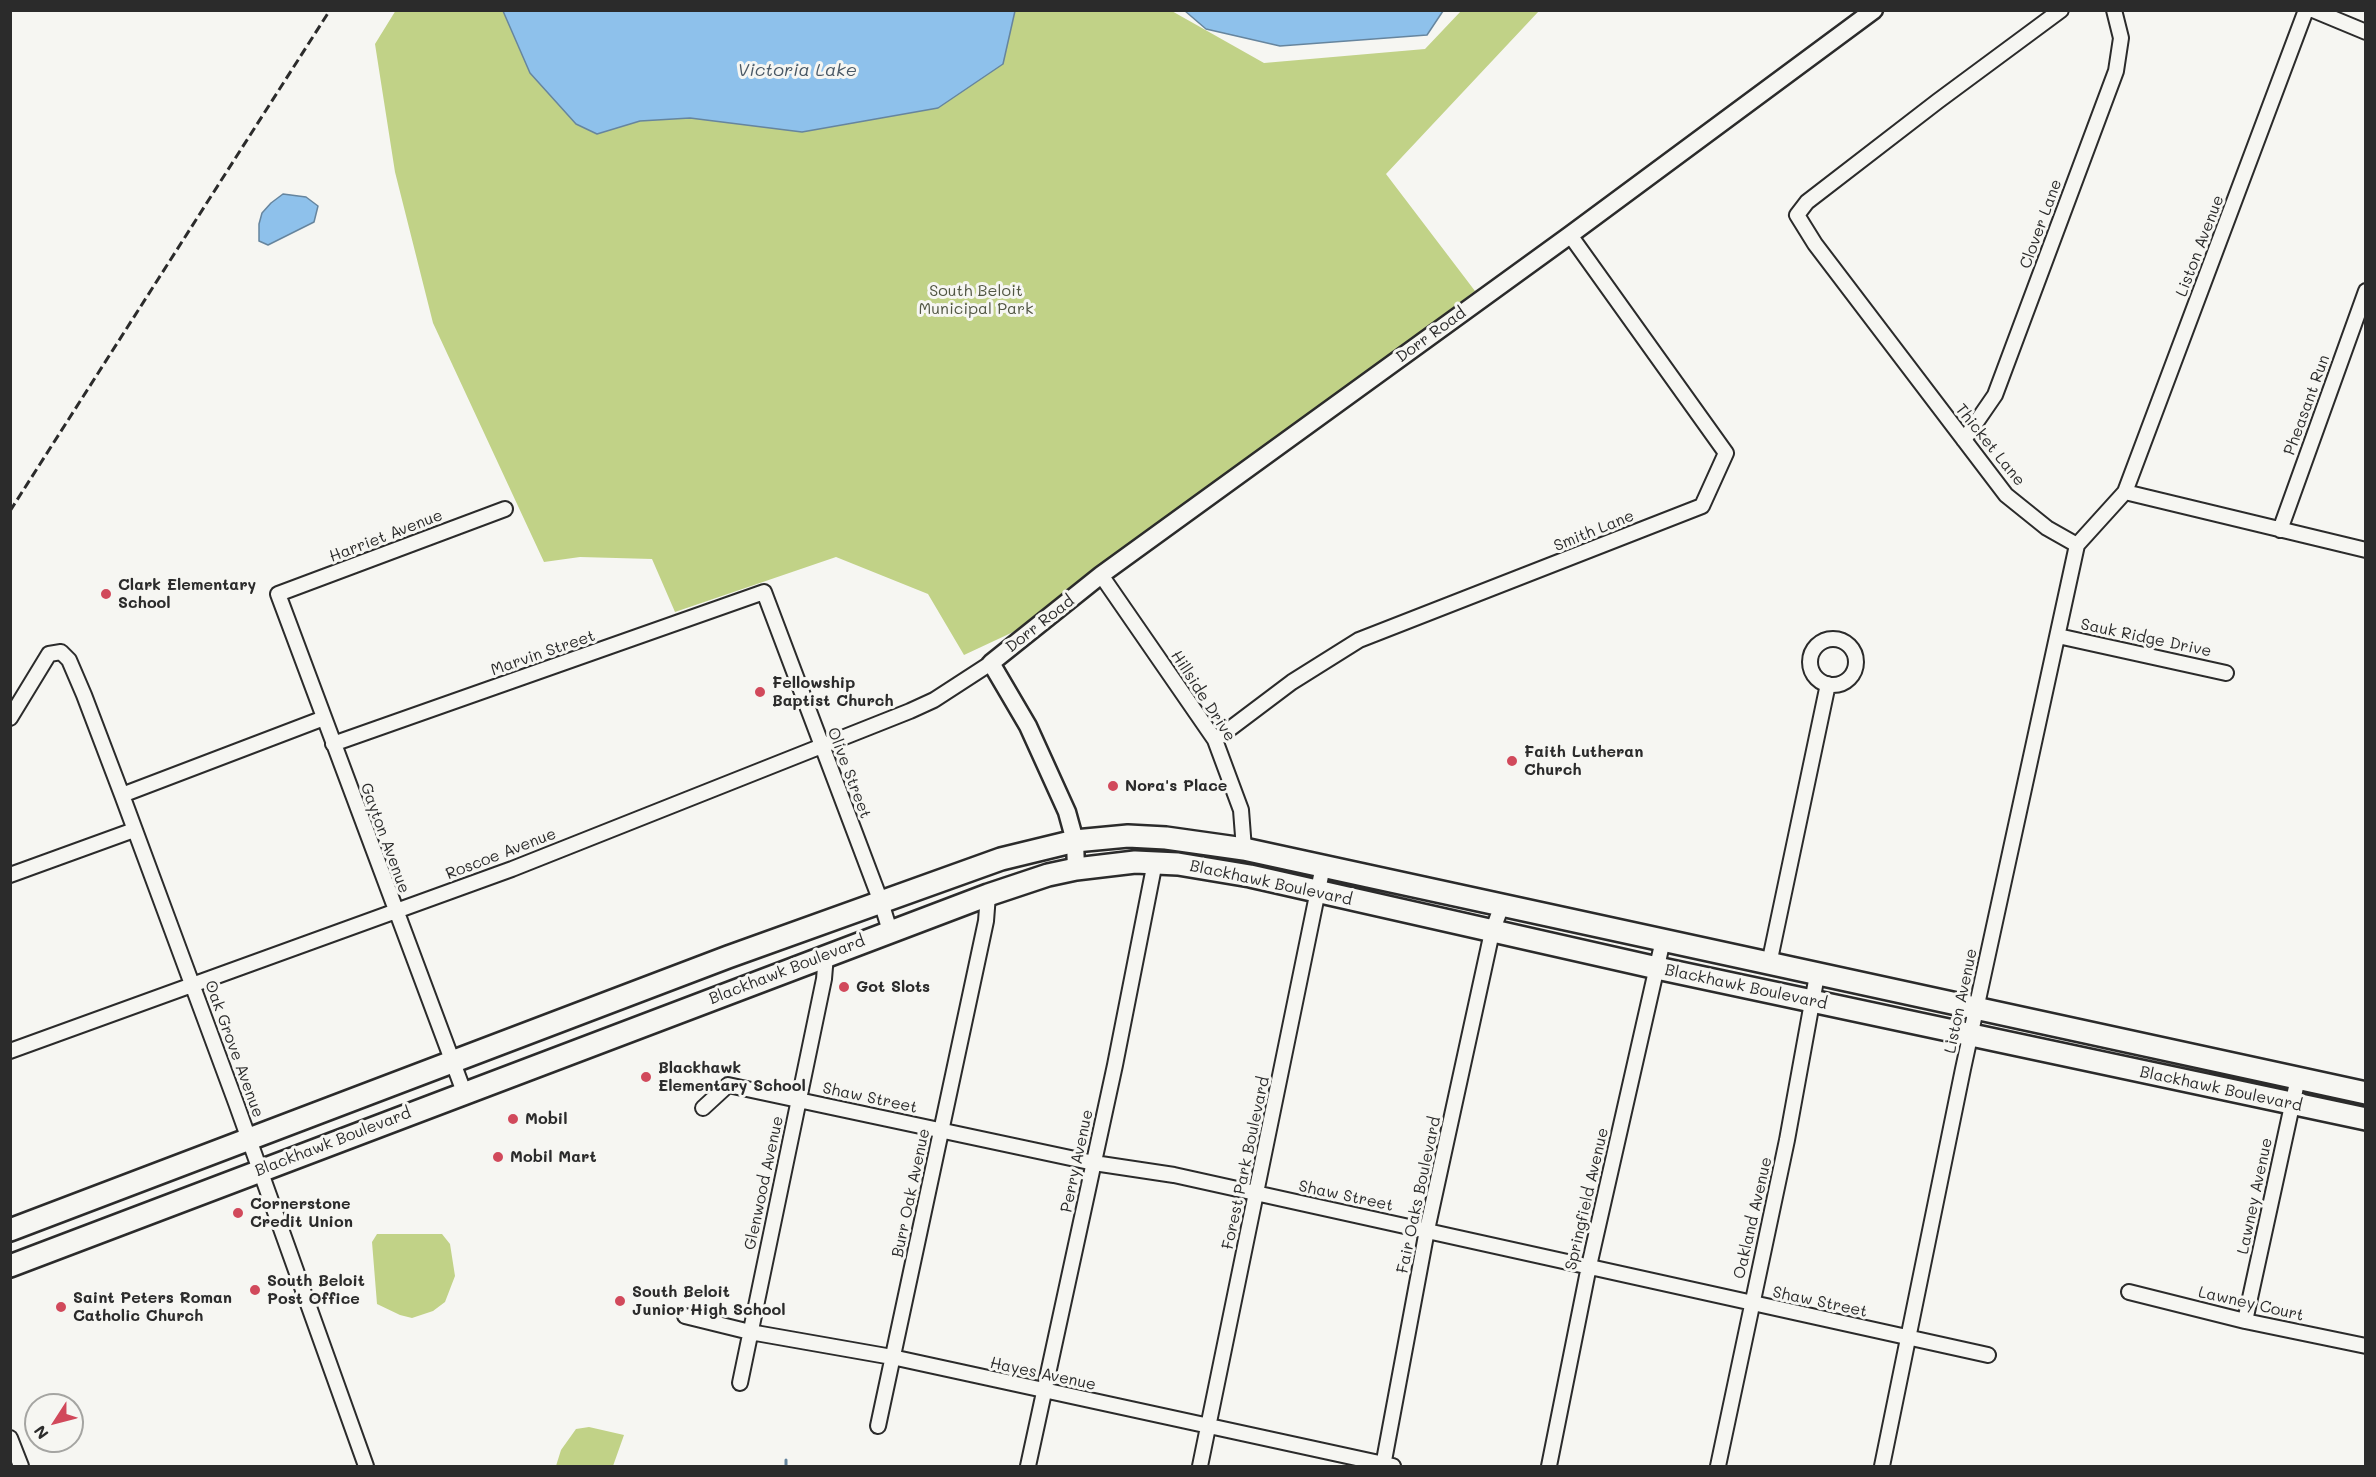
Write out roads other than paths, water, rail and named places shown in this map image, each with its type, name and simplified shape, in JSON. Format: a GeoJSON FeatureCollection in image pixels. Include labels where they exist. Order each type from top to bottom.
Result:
{"type":"FeatureCollection","features":[{"type":"Feature","properties":{"kind":"main road","name":"Blackhawk Boulevard"},"geometry":{"type":"LineString","coordinates":[[10,1230],[881,902],[1001,859],[1075,841],[1128,836],[1166,838],[1244,849],[2366,1093]]}},
{"type":"Feature","properties":{"kind":"main road","name":"Blackhawk Boulevard"},"geometry":{"type":"LineString","coordinates":[[10,1266],[826,954],[988,895],[1076,869],[1155,862],[1250,876],[1812,1002],[2366,1119]]}},
{"type":"Feature","properties":{"kind":"street","name":"Dorr Road"},"geometry":{"type":"LineString","coordinates":[[991,663],[1101,575],[1570,236],[1874,10]]}},
{"type":"Feature","properties":{"kind":"street","name":"Thicket Lane"},"geometry":{"type":"LineString","coordinates":[[2061,10],[1807,202],[1797,215],[1815,244],[2006,495],[2047,528],[2077,545]]}},
{"type":"Feature","properties":{"kind":"street","name":"Clover Lane"},"geometry":{"type":"LineString","coordinates":[[1964,440],[1995,395],[2116,71],[2121,39],[2114,10]]}},
{"type":"Feature","properties":{"kind":"street","name":"Liston Avenue"},"geometry":{"type":"LineString","coordinates":[[2125,492],[2306,10]]}},
{"type":"Feature","properties":{"kind":"street"},"geometry":{"type":"LineString","coordinates":[[2313,10],[2366,32]]}},
{"type":"Feature","properties":{"kind":"street","name":"Smith Lane"},"geometry":{"type":"LineString","coordinates":[[1215,740],[1292,682],[1359,640],[1701,506],[1726,453],[1570,236]]}},
{"type":"Feature","properties":{"kind":"street","name":"Pheasant Run"},"geometry":{"type":"LineString","coordinates":[[2280,530],[2366,291]]}},
{"type":"Feature","properties":{"kind":"street"},"geometry":{"type":"LineString","coordinates":[[2077,545],[2125,492],[2366,549]]}},
{"type":"Feature","properties":{"kind":"street","name":"Harriet Avenue"},"geometry":{"type":"LineString","coordinates":[[278,594],[505,509]]}},
{"type":"Feature","properties":{"kind":"street","name":"Liston Avenue"},"geometry":{"type":"LineString","coordinates":[[1882,1467],[1970,1036],[2077,545]]}},
{"type":"Feature","properties":{"kind":"street","name":"Hillside Drive"},"geometry":{"type":"LineString","coordinates":[[1101,575],[1215,740],[1241,810],[1244,849]]}},
{"type":"Feature","properties":{"kind":"street","name":"Marvin Street"},"geometry":{"type":"LineString","coordinates":[[333,744],[764,592]]}},
{"type":"Feature","properties":{"kind":"street","name":"Olive Street"},"geometry":{"type":"LineString","coordinates":[[764,592],[890,931]]}},
{"type":"Feature","properties":{"kind":"street","name":"Gayton Avenue"},"geometry":{"type":"LineString","coordinates":[[278,594],[464,1092]]}},
{"type":"Feature","properties":{"kind":"street","name":"Sauk Ridge Drive"},"geometry":{"type":"LineString","coordinates":[[2058,636],[2226,673]]}},
{"type":"Feature","properties":{"kind":"street","name":"Oak Grove Avenue"},"geometry":{"type":"LineString","coordinates":[[10,718],[49,654],[56,651],[69,660],[192,984],[366,1467]]}},
{"type":"Feature","properties":{"kind":"street"},"geometry":{"type":"LineString","coordinates":[[991,663],[1028,726],[1067,812],[1075,841],[1076,869]]}},
{"type":"Feature","properties":{"kind":"street","name":"Roscoe Avenue"},"geometry":{"type":"LineString","coordinates":[[10,1051],[512,869],[934,700],[991,663]]}},
{"type":"Feature","properties":{"kind":"street"},"geometry":{"type":"LineString","coordinates":[[1769,964],[1828,684]]}},
{"type":"Feature","properties":{"kind":"street"},"geometry":{"type":"LineString","coordinates":[[122,795],[324,718]]}},
{"type":"Feature","properties":{"kind":"street"},"geometry":{"type":"LineString","coordinates":[[10,875],[134,830]]}},
{"type":"Feature","properties":{"kind":"street","name":"Perry Avenue"},"geometry":{"type":"LineString","coordinates":[[1028,1467],[1094,1163],[1155,862]]}},
{"type":"Feature","properties":{"kind":"street","name":"Forest Park Boulevard"},"geometry":{"type":"LineString","coordinates":[[1200,1467],[1258,1194],[1323,866]]}},
{"type":"Feature","properties":{"kind":"street","name":"Burr Oak Avenue"},"geometry":{"type":"LineString","coordinates":[[878,1426],[986,921],[988,895]]}},
{"type":"Feature","properties":{"kind":"street","name":"Fair Oaks Boulevard"},"geometry":{"type":"LineString","coordinates":[[1386,1466],[1427,1230],[1492,932],[1502,905]]}},
{"type":"Feature","properties":{"kind":"street","name":"Springfield Avenue"},"geometry":{"type":"LineString","coordinates":[[1549,1467],[1588,1266],[1663,940]]}},
{"type":"Feature","properties":{"kind":"street","name":"Glenwood Avenue"},"geometry":{"type":"LineString","coordinates":[[740,1383],[824,979],[826,954]]}},
{"type":"Feature","properties":{"kind":"street","name":"Oakland Avenue"},"geometry":{"type":"LineString","coordinates":[[1718,1467],[1787,1140],[1817,975]]}},
{"type":"Feature","properties":{"kind":"street","name":"Lawney Avenue"},"geometry":{"type":"LineString","coordinates":[[2245,1321],[2298,1078]]}},
{"type":"Feature","properties":{"kind":"street","name":"Shaw Street"},"geometry":{"type":"LineString","coordinates":[[703,1108],[728,1085],[1094,1163],[1174,1175],[1988,1355]]}},
{"type":"Feature","properties":{"kind":"street","name":"Lawney Court"},"geometry":{"type":"LineString","coordinates":[[2129,1292],[2245,1321],[2366,1346]]}},
{"type":"Feature","properties":{"kind":"street","name":"Hayes Avenue"},"geometry":{"type":"LineString","coordinates":[[685,1316],[750,1332],[892,1357],[1386,1466]]}},
{"type":"Feature","properties":{"kind":"street"},"geometry":{"type":"LineString","coordinates":[[10,1438],[21,1467]]}},
{"type":"Feature","properties":{"kind":"water","name":"Victoria Lake"},"geometry":{"type":"Polygon","coordinates":[[[503,11],[1015,11],[1003,64],[938,108],[802,132],[690,118],[640,121],[597,134],[576,124],[530,73],[503,11]]]}},
{"type":"Feature","properties":{"kind":"water"},"geometry":{"type":"Polygon","coordinates":[[[1185,11],[1443,11],[1427,35],[1280,46],[1206,29],[1185,11]]]}},
{"type":"Feature","properties":{"kind":"water"},"geometry":{"type":"Polygon","coordinates":[[[283,194],[306,197],[318,206],[314,222],[268,245],[259,241],[259,224],[262,213],[283,194]]]}},
{"type":"Feature","properties":{"kind":"waterway"},"geometry":{"type":"LineString","coordinates":[[786,1460],[786,1466]]}},
{"type":"Feature","properties":{"kind":"railway"},"geometry":{"type":"LineString","coordinates":[[10,511],[330,10]]}},
{"type":"Feature","properties":{"kind":"place","name":"Clark Elementary School"},"geometry":{"type":"Point","coordinates":[106,594]}},
{"type":"Feature","properties":{"kind":"place","name":"Fellowship Baptist Church"},"geometry":{"type":"Point","coordinates":[760,692]}},
{"type":"Feature","properties":{"kind":"place","name":"Faith Lutheran Church"},"geometry":{"type":"Point","coordinates":[1512,761]}},
{"type":"Feature","properties":{"kind":"place","name":"Nora's Place"},"geometry":{"type":"Point","coordinates":[1113,786]}},
{"type":"Feature","properties":{"kind":"place","name":"Got Slots"},"geometry":{"type":"Point","coordinates":[844,987]}},
{"type":"Feature","properties":{"kind":"place","name":"Blackhawk Elementary School"},"geometry":{"type":"Point","coordinates":[646,1077]}},
{"type":"Feature","properties":{"kind":"place","name":"Mobil"},"geometry":{"type":"Point","coordinates":[513,1119]}},
{"type":"Feature","properties":{"kind":"place","name":"Mobil Mart"},"geometry":{"type":"Point","coordinates":[498,1157]}},
{"type":"Feature","properties":{"kind":"place","name":"Cornerstone Credit Union"},"geometry":{"type":"Point","coordinates":[238,1213]}},
{"type":"Feature","properties":{"kind":"place","name":"South Beloit Post Office"},"geometry":{"type":"Point","coordinates":[255,1290]}},
{"type":"Feature","properties":{"kind":"place","name":"South Beloit Junior High School"},"geometry":{"type":"Point","coordinates":[620,1301]}},
{"type":"Feature","properties":{"kind":"place","name":"Saint Peters Roman Catholic Church"},"geometry":{"type":"Point","coordinates":[61,1307]}},
{"type":"Feature","properties":{"kind":"park label","name":"South Beloit Municipal Park"},"geometry":{"type":"Point","coordinates":[976,300]}}]}
